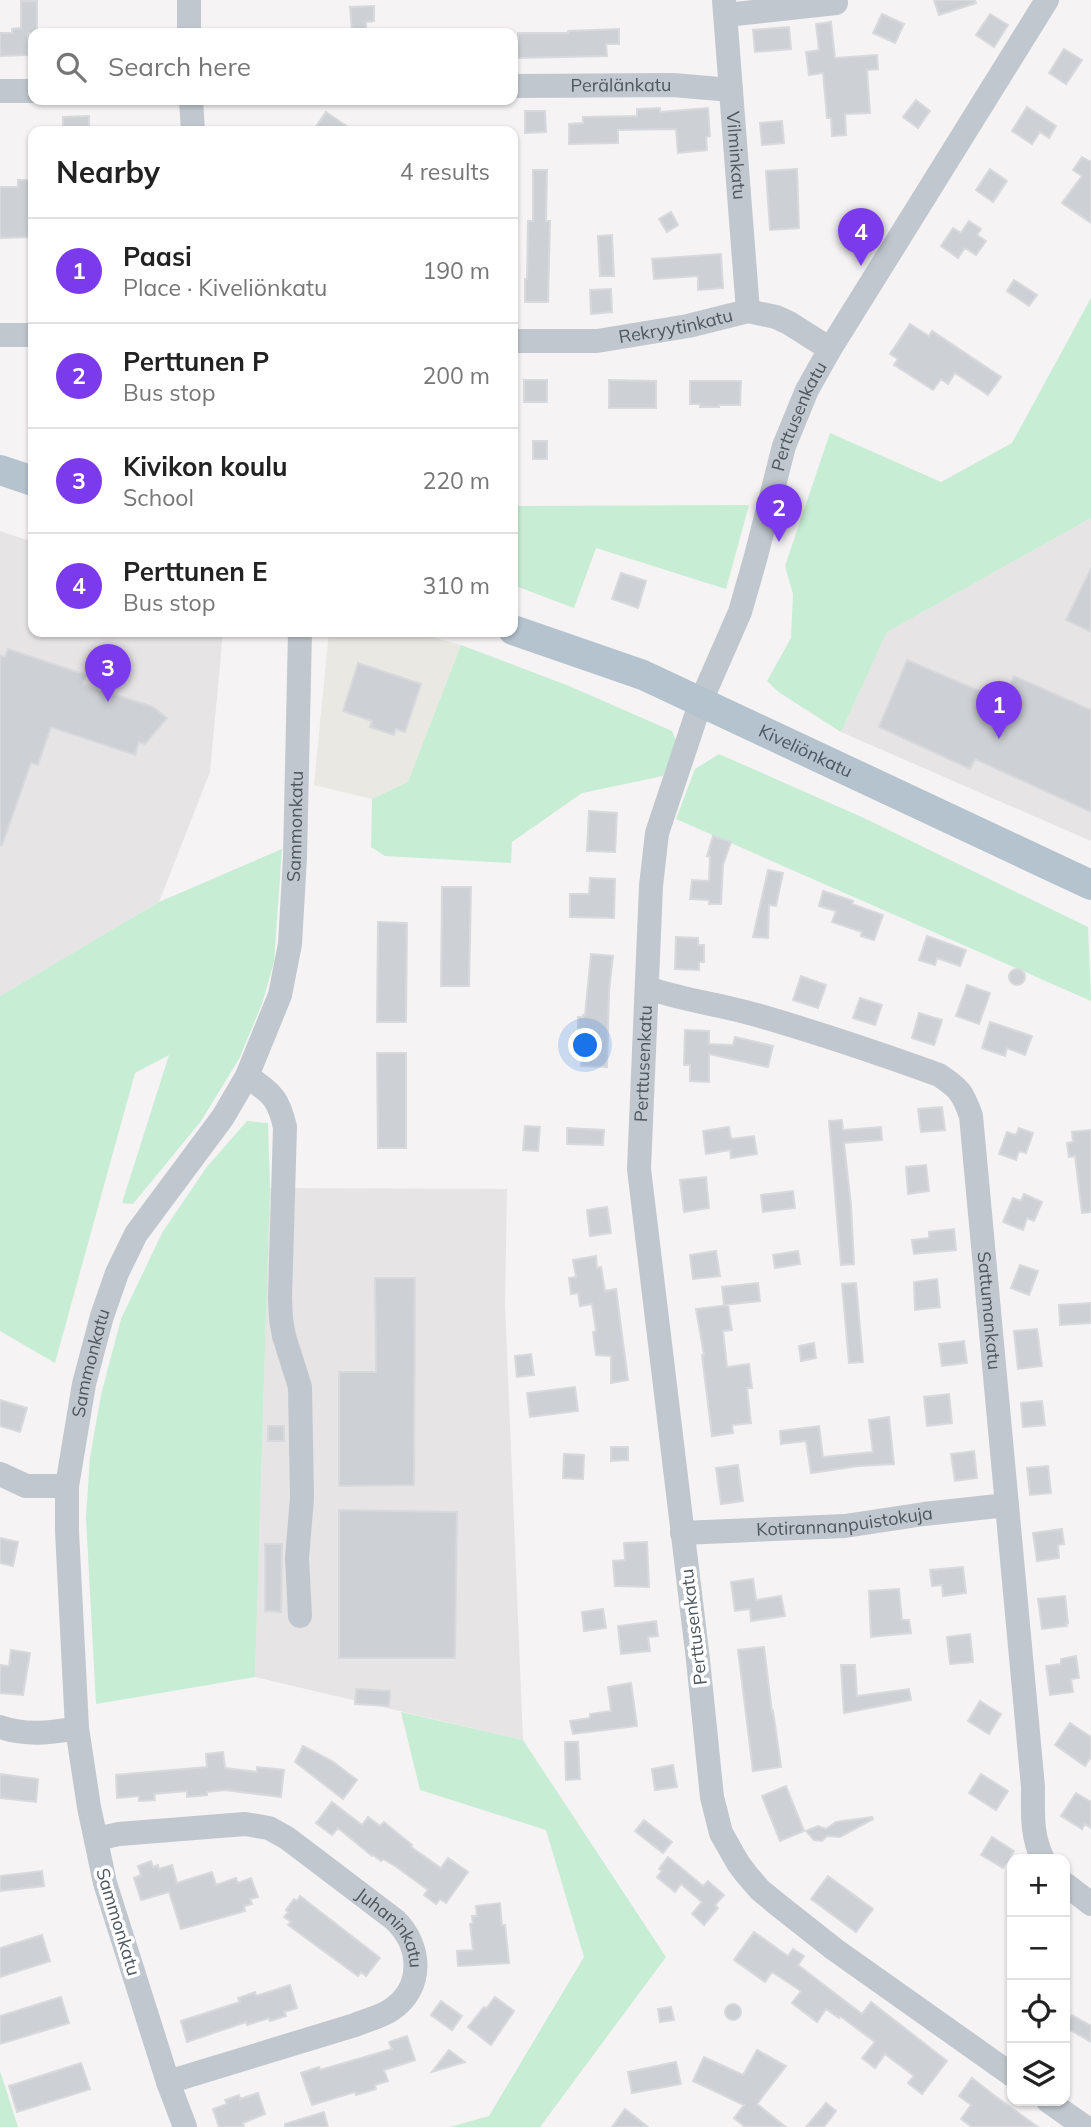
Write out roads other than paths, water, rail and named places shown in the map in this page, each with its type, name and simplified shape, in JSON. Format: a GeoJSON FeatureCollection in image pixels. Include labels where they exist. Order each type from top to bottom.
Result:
{"type":"FeatureCollection","features":[{"type":"Feature","properties":{"kind":"main road"},"geometry":{"type":"LineString","coordinates":[[0,470],[28,479]]}},
{"type":"Feature","properties":{"kind":"main road","name":"Kiveliönkatu"},"geometry":{"type":"LineString","coordinates":[[518,632],[643,675],[1091,885]]}},
{"type":"Feature","properties":{"kind":"street"},"geometry":{"type":"LineString","coordinates":[[189,0],[189,28]]}},
{"type":"Feature","properties":{"kind":"street","name":"Perttusenkatu"},"geometry":{"type":"LineString","coordinates":[[1007,2071],[824,1941],[760,1890],[738,1863],[721,1833],[712,1797],[639,1168],[650,886],[657,833],[701,701],[740,612],[784,446],[807,390],[830,349],[1047,0]]}},
{"type":"Feature","properties":{"kind":"street"},"geometry":{"type":"LineString","coordinates":[[725,8],[836,3]]}},
{"type":"Feature","properties":{"kind":"street","name":"Vilminkatu"},"geometry":{"type":"LineString","coordinates":[[725,8],[748,311]]}},
{"type":"Feature","properties":{"kind":"street","name":"Perälänkatu"},"geometry":{"type":"LineString","coordinates":[[518,86],[673,85],[732,90]]}},
{"type":"Feature","properties":{"kind":"street"},"geometry":{"type":"LineString","coordinates":[[0,91],[28,91]]}},
{"type":"Feature","properties":{"kind":"street"},"geometry":{"type":"LineString","coordinates":[[191,105],[193,126]]}},
{"type":"Feature","properties":{"kind":"street","name":"Rekryytinkatu"},"geometry":{"type":"LineString","coordinates":[[518,341],[597,341],[688,326],[748,311],[776,317],[789,323],[830,349]]}},
{"type":"Feature","properties":{"kind":"street"},"geometry":{"type":"LineString","coordinates":[[0,334],[28,335]]}},
{"type":"Feature","properties":{"kind":"street","name":"Sammonkatu"},"geometry":{"type":"LineString","coordinates":[[185,2127],[168,2082],[105,1883],[96,1839],[77,1728],[67,1486],[84,1384],[102,1316],[117,1273],[136,1234],[223,1117],[247,1076],[280,995],[290,944],[295,857],[300,637]]}},
{"type":"Feature","properties":{"kind":"street","name":"Sattumankatu"},"geometry":{"type":"LineString","coordinates":[[648,988],[671,996],[743,1011],[833,1038],[939,1074],[964,1095],[971,1116],[1033,1787],[1035,1840],[1041,1854]]}},
{"type":"Feature","properties":{"kind":"street"},"geometry":{"type":"LineString","coordinates":[[247,1076],[270,1093],[280,1106],[285,1127],[280,1298],[284,1336],[300,1387],[302,1498],[297,1558],[300,1616]]}},
{"type":"Feature","properties":{"kind":"street"},"geometry":{"type":"LineString","coordinates":[[0,1474],[26,1486],[67,1486]]}},
{"type":"Feature","properties":{"kind":"street","name":"Kotirannanpuistokuja"},"geometry":{"type":"LineString","coordinates":[[682,1533],[845,1526],[1007,1505]]}},
{"type":"Feature","properties":{"kind":"street"},"geometry":{"type":"LineString","coordinates":[[0,1727],[14,1732],[39,1733],[77,1728]]}},
{"type":"Feature","properties":{"kind":"street","name":"Juhaninkatu"},"geometry":{"type":"LineString","coordinates":[[96,1839],[119,1834],[245,1824],[269,1828],[287,1838],[395,1920],[405,1931],[415,1954],[416,1970],[412,1985],[401,2001],[385,2013],[355,2025],[168,2082]]}},
{"type":"Feature","properties":{"kind":"street"},"geometry":{"type":"LineString","coordinates":[[1070,1888],[1091,1903]]}},
{"type":"Feature","properties":{"kind":"street"},"geometry":{"type":"LineString","coordinates":[[1055,2106],[1085,2127]]}},
{"type":"Feature","properties":{"kind":"place","name":"Perttunen E"},"geometry":{"type":"Point","coordinates":[861,266]}},
{"type":"Feature","properties":{"kind":"place","name":"Perttunen P"},"geometry":{"type":"Point","coordinates":[779,542]}},
{"type":"Feature","properties":{"kind":"place","name":"Kivikon koulu"},"geometry":{"type":"Point","coordinates":[108,702]}},
{"type":"Feature","properties":{"kind":"place","name":"Paasi"},"geometry":{"type":"Point","coordinates":[999,739]}}]}
